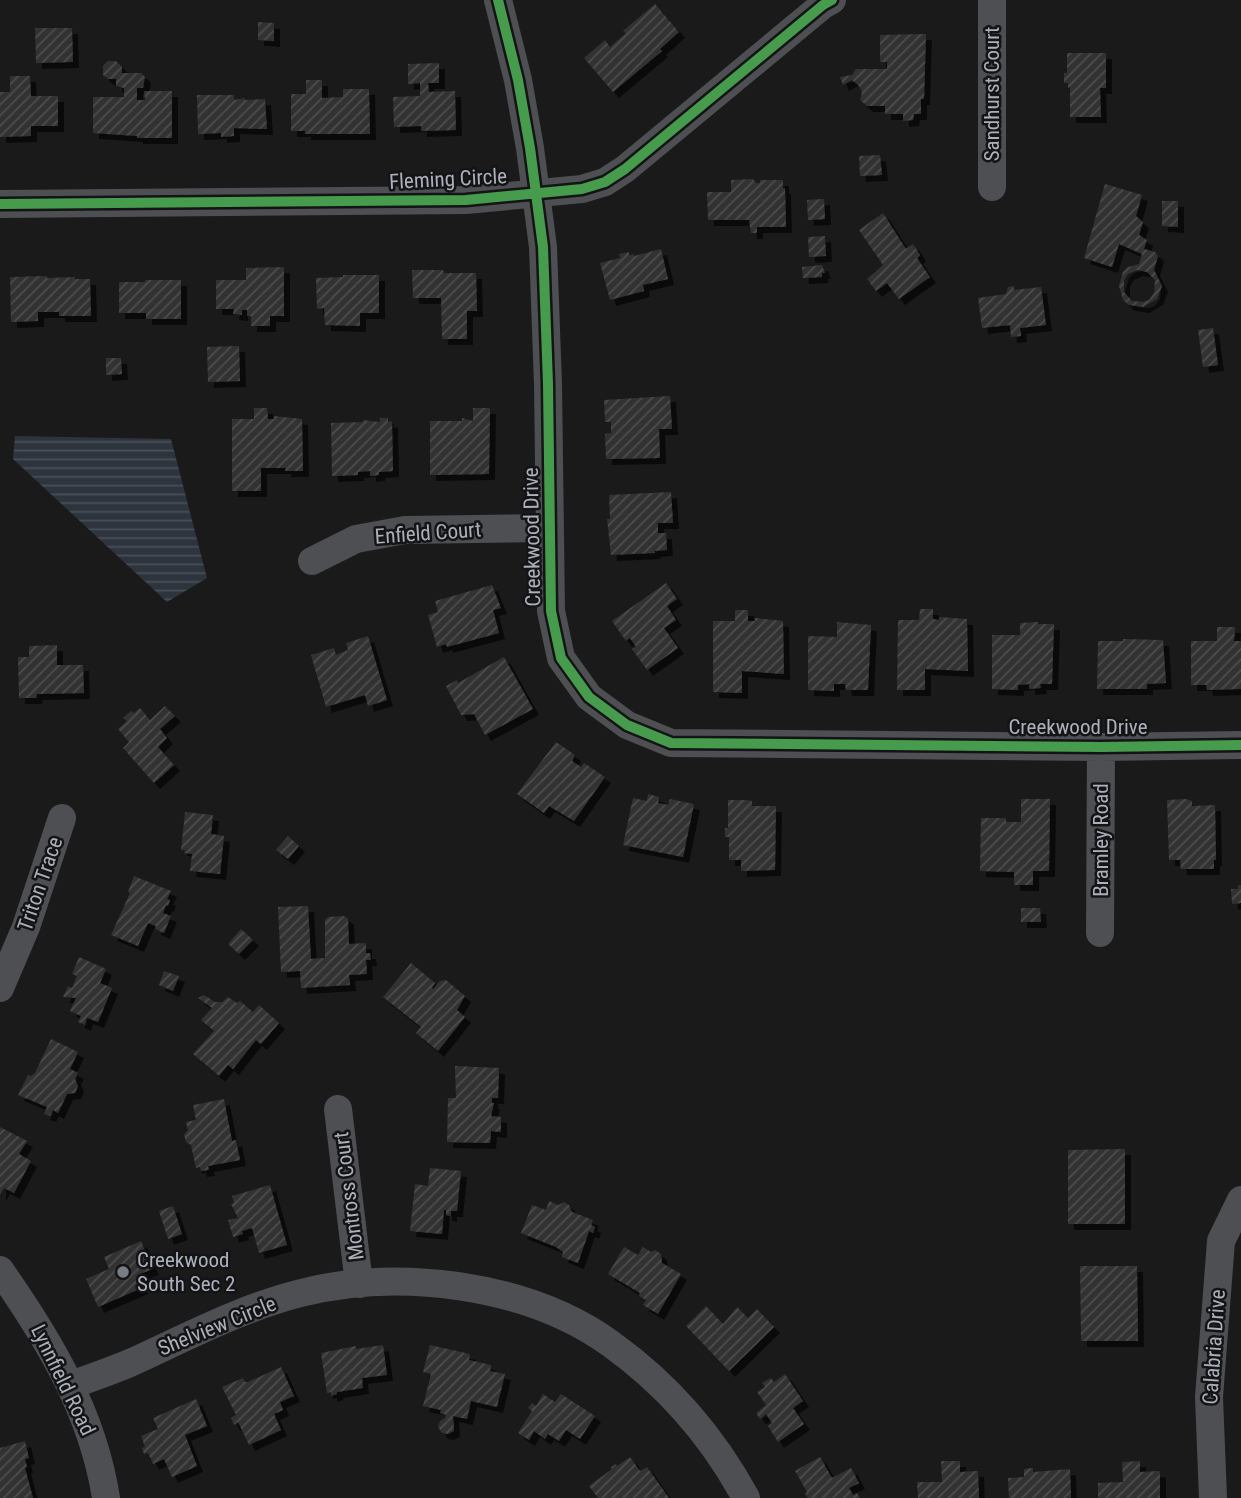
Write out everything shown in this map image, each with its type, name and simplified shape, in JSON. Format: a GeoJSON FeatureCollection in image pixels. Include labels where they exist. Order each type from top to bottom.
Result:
{"type":"FeatureCollection","features":[{"type":"Feature","properties":{"kind":"street","name":"Creekwood Drive"},"geometry":{"type":"LineString","coordinates":[[498,0],[518,80],[543,247],[551,611],[561,658],[589,697],[627,724],[671,743],[1241,746]]}},
{"type":"Feature","properties":{"kind":"street","name":"Fleming Circle"},"geometry":{"type":"LineString","coordinates":[[0,204],[452,200],[582,189],[605,182],[625,169],[832,0]]}},
{"type":"Feature","properties":{"kind":"street","name":"Sandhurst Court"},"geometry":{"type":"LineString","coordinates":[[992,0],[992,187]]}},
{"type":"Feature","properties":{"kind":"street","name":"Enfield Court"},"geometry":{"type":"LineString","coordinates":[[312,561],[356,539],[405,530],[550,528]]}},
{"type":"Feature","properties":{"kind":"street","name":"Bramley Road"},"geometry":{"type":"LineString","coordinates":[[1100,933],[1101,747]]}},
{"type":"Feature","properties":{"kind":"street","name":"Triton Trace"},"geometry":{"type":"LineString","coordinates":[[0,988],[26,927],[62,818]]}},
{"type":"Feature","properties":{"kind":"street","name":"Montross Court"},"geometry":{"type":"LineString","coordinates":[[338,1109],[359,1284]]}},
{"type":"Feature","properties":{"kind":"street","name":"Calabria Drive"},"geometry":{"type":"LineString","coordinates":[[1213,1498],[1209,1397],[1221,1241],[1241,1200]]}},
{"type":"Feature","properties":{"kind":"street","name":"Lynnfield Road"},"geometry":{"type":"LineString","coordinates":[[0,1270],[31,1315],[71,1385],[90,1430],[101,1466],[106,1498]]}},
{"type":"Feature","properties":{"kind":"street","name":"Shelview Circle"},"geometry":{"type":"LineString","coordinates":[[71,1385],[128,1364],[234,1314],[301,1293],[399,1280],[455,1285],[507,1297],[559,1315],[610,1343],[690,1414],[727,1463],[746,1498]]}},
{"type":"Feature","properties":{"kind":"shaded area"},"geometry":{"type":"Polygon","coordinates":[[[15,436],[171,439],[207,578],[167,602],[13,459],[15,436]]]}},
{"type":"Feature","properties":{"kind":"building"},"geometry":{"type":"Polygon","coordinates":[[[655,4],[679,32],[660,49],[662,51],[613,92],[584,58],[605,40],[610,47],[626,33],[623,31],[655,4]]]}},
{"type":"Feature","properties":{"kind":"building"},"geometry":{"type":"Polygon","coordinates":[[[258,22],[274,23],[274,41],[258,40],[258,22]]]}},
{"type":"Feature","properties":{"kind":"building"},"geometry":{"type":"Polygon","coordinates":[[[35,28],[72,28],[73,62],[36,63],[35,28]]]}},
{"type":"Feature","properties":{"kind":"building"},"geometry":{"type":"Polygon","coordinates":[[[926,34],[924,99],[921,99],[921,114],[914,114],[913,120],[903,121],[903,114],[885,114],[885,106],[867,106],[860,100],[862,92],[859,86],[852,80],[843,85],[840,77],[852,75],[856,69],[887,69],[887,62],[880,62],[880,35],[926,34]]]}},
{"type":"Feature","properties":{"kind":"building"},"geometry":{"type":"Polygon","coordinates":[[[1067,53],[1106,53],[1106,88],[1100,88],[1101,117],[1070,117],[1070,87],[1068,88],[1068,83],[1064,83],[1067,53]]]}},
{"type":"Feature","properties":{"kind":"building"},"geometry":{"type":"Polygon","coordinates":[[[108,61],[116,61],[122,67],[122,73],[141,73],[145,77],[143,88],[137,88],[137,100],[145,100],[144,91],[172,91],[172,138],[137,138],[93,133],[93,97],[124,97],[124,88],[116,86],[116,79],[108,79],[103,75],[103,66],[108,61]]]}},
{"type":"Feature","properties":{"kind":"building"},"geometry":{"type":"Polygon","coordinates":[[[439,63],[439,83],[428,83],[429,92],[455,91],[456,130],[421,131],[421,126],[394,127],[393,97],[420,96],[420,83],[408,84],[408,64],[439,63]]]}},
{"type":"Feature","properties":{"kind":"building"},"geometry":{"type":"Polygon","coordinates":[[[10,76],[30,76],[31,96],[58,96],[58,126],[31,126],[31,136],[0,137],[0,92],[10,92],[10,76]]]}},
{"type":"Feature","properties":{"kind":"building"},"geometry":{"type":"Polygon","coordinates":[[[306,80],[322,80],[322,98],[343,97],[343,89],[369,89],[370,134],[305,134],[305,131],[291,131],[291,94],[306,94],[306,80]]]}},
{"type":"Feature","properties":{"kind":"building"},"geometry":{"type":"Polygon","coordinates":[[[197,95],[234,95],[234,100],[265,99],[267,129],[234,128],[234,136],[221,137],[221,133],[198,134],[197,95]]]}},
{"type":"Feature","properties":{"kind":"building"},"geometry":{"type":"Polygon","coordinates":[[[880,155],[882,175],[860,176],[859,156],[880,155]]]}},
{"type":"Feature","properties":{"kind":"building"},"geometry":{"type":"Polygon","coordinates":[[[753,179],[756,183],[760,183],[760,180],[783,180],[786,227],[757,227],[757,233],[751,233],[749,220],[708,220],[707,192],[731,192],[731,180],[753,179]]]}},
{"type":"Feature","properties":{"kind":"building"},"geometry":{"type":"Polygon","coordinates":[[[1105,184],[1142,195],[1136,216],[1143,222],[1139,235],[1147,240],[1144,249],[1155,252],[1158,256],[1154,270],[1162,286],[1157,299],[1143,307],[1129,305],[1123,300],[1119,286],[1123,272],[1128,267],[1139,264],[1142,254],[1119,244],[1112,267],[1084,258],[1105,184]],[[1137,270],[1128,274],[1124,280],[1124,292],[1132,301],[1149,300],[1154,293],[1155,280],[1147,272],[1137,270]]]}},
{"type":"Feature","properties":{"kind":"building"},"geometry":{"type":"Polygon","coordinates":[[[824,199],[825,219],[808,220],[807,200],[824,199]]]}},
{"type":"Feature","properties":{"kind":"building"},"geometry":{"type":"Polygon","coordinates":[[[1162,201],[1178,201],[1178,227],[1162,226],[1162,201]]]}},
{"type":"Feature","properties":{"kind":"building"},"geometry":{"type":"Polygon","coordinates":[[[883,213],[906,249],[913,244],[920,255],[917,258],[930,277],[899,299],[887,283],[876,291],[867,279],[883,265],[859,230],[883,213]]]}},
{"type":"Feature","properties":{"kind":"building"},"geometry":{"type":"Polygon","coordinates":[[[825,236],[826,256],[809,257],[808,237],[825,236]]]}},
{"type":"Feature","properties":{"kind":"building"},"geometry":{"type":"Polygon","coordinates":[[[661,249],[668,279],[643,285],[644,291],[610,300],[600,263],[620,258],[619,254],[629,252],[629,255],[634,256],[661,249]]]}},
{"type":"Feature","properties":{"kind":"building"},"geometry":{"type":"Polygon","coordinates":[[[822,265],[825,273],[822,273],[822,277],[803,278],[802,267],[822,265]]]}},
{"type":"Feature","properties":{"kind":"building"},"geometry":{"type":"Polygon","coordinates":[[[284,267],[284,316],[270,316],[270,326],[251,326],[251,316],[247,316],[247,310],[242,310],[242,315],[233,314],[234,309],[216,309],[216,280],[246,280],[246,268],[284,267]]]}},
{"type":"Feature","properties":{"kind":"building"},"geometry":{"type":"Polygon","coordinates":[[[412,270],[476,273],[477,311],[467,311],[467,339],[442,339],[441,298],[413,298],[412,270]]]}},
{"type":"Feature","properties":{"kind":"building"},"geometry":{"type":"Polygon","coordinates":[[[379,275],[379,313],[360,313],[360,326],[325,325],[324,308],[317,309],[316,278],[379,275]]]}},
{"type":"Feature","properties":{"kind":"building"},"geometry":{"type":"Polygon","coordinates":[[[10,277],[90,279],[91,316],[59,316],[59,312],[38,312],[38,321],[11,322],[10,277]]]}},
{"type":"Feature","properties":{"kind":"building"},"geometry":{"type":"Polygon","coordinates":[[[181,280],[181,319],[146,319],[146,313],[119,313],[119,282],[181,280]]]}},
{"type":"Feature","properties":{"kind":"building"},"geometry":{"type":"Polygon","coordinates":[[[1014,286],[1014,290],[1041,287],[1046,325],[1020,328],[1021,336],[1011,337],[1010,325],[982,328],[978,298],[1006,294],[1008,287],[1014,286]]]}},
{"type":"Feature","properties":{"kind":"building"},"geometry":{"type":"Polygon","coordinates":[[[1213,328],[1218,365],[1203,367],[1198,330],[1213,328]]]}},
{"type":"Feature","properties":{"kind":"building"},"geometry":{"type":"Polygon","coordinates":[[[239,346],[240,381],[208,382],[207,347],[239,346]]]}},
{"type":"Feature","properties":{"kind":"building"},"geometry":{"type":"Polygon","coordinates":[[[106,358],[121,358],[122,374],[106,375],[106,358]]]}},
{"type":"Feature","properties":{"kind":"building"},"geometry":{"type":"Polygon","coordinates":[[[670,396],[672,429],[659,429],[660,458],[606,459],[605,434],[611,433],[611,422],[605,422],[604,400],[670,396]]]}},
{"type":"Feature","properties":{"kind":"building"},"geometry":{"type":"Polygon","coordinates":[[[254,408],[267,408],[268,419],[274,419],[274,416],[302,419],[303,471],[261,468],[261,491],[232,491],[232,419],[254,419],[254,408]]]}},
{"type":"Feature","properties":{"kind":"building"},"geometry":{"type":"Polygon","coordinates":[[[473,408],[490,408],[489,474],[430,475],[430,421],[462,421],[462,418],[473,421],[473,408]]]}},
{"type":"Feature","properties":{"kind":"building"},"geometry":{"type":"Polygon","coordinates":[[[380,418],[392,421],[393,471],[370,476],[370,471],[358,472],[358,475],[332,476],[331,423],[363,420],[380,422],[380,418]]]}},
{"type":"Feature","properties":{"kind":"building"},"geometry":{"type":"Polygon","coordinates":[[[671,492],[673,523],[658,523],[658,533],[666,533],[667,550],[611,555],[607,519],[610,519],[609,495],[671,492]]]}},
{"type":"Feature","properties":{"kind":"building"},"geometry":{"type":"Polygon","coordinates":[[[666,583],[677,599],[667,606],[676,620],[664,628],[678,648],[647,670],[632,649],[636,647],[630,638],[626,641],[612,621],[666,583]]]}},
{"type":"Feature","properties":{"kind":"building"},"geometry":{"type":"Polygon","coordinates":[[[492,585],[501,608],[493,610],[499,633],[447,647],[446,644],[437,647],[428,615],[438,612],[435,601],[492,585]]]}},
{"type":"Feature","properties":{"kind":"building"},"geometry":{"type":"Polygon","coordinates":[[[920,609],[933,609],[933,619],[967,619],[968,671],[925,669],[925,690],[897,690],[898,620],[919,620],[920,609]]]}},
{"type":"Feature","properties":{"kind":"building"},"geometry":{"type":"Polygon","coordinates":[[[735,610],[748,610],[748,621],[755,621],[755,618],[783,621],[784,674],[742,671],[742,693],[713,692],[713,621],[735,621],[735,610]]]}},
{"type":"Feature","properties":{"kind":"building"},"geometry":{"type":"Polygon","coordinates":[[[837,622],[871,625],[868,690],[846,690],[845,684],[834,684],[834,691],[808,690],[808,636],[837,637],[837,622]]]}},
{"type":"Feature","properties":{"kind":"building"},"geometry":{"type":"Polygon","coordinates":[[[1020,623],[1054,624],[1052,684],[1040,684],[1041,688],[1029,689],[1029,684],[1018,685],[1018,690],[992,689],[992,635],[1020,635],[1020,623]]]}},
{"type":"Feature","properties":{"kind":"building"},"geometry":{"type":"Polygon","coordinates":[[[1217,627],[1235,627],[1234,641],[1241,641],[1241,689],[1207,690],[1206,685],[1191,685],[1191,641],[1217,641],[1217,627]]]}},
{"type":"Feature","properties":{"kind":"building"},"geometry":{"type":"Polygon","coordinates":[[[368,636],[387,700],[368,706],[365,695],[326,707],[311,655],[334,648],[336,655],[348,650],[346,643],[368,636]]]}},
{"type":"Feature","properties":{"kind":"building"},"geometry":{"type":"Polygon","coordinates":[[[1163,640],[1166,683],[1147,684],[1147,689],[1097,689],[1098,641],[1163,640]]]}},
{"type":"Feature","properties":{"kind":"building"},"geometry":{"type":"Polygon","coordinates":[[[57,645],[57,665],[83,665],[84,693],[37,694],[36,698],[19,698],[18,657],[29,657],[29,646],[57,645]]]}},
{"type":"Feature","properties":{"kind":"building"},"geometry":{"type":"Polygon","coordinates":[[[504,657],[533,709],[485,735],[474,714],[461,715],[446,686],[457,680],[458,683],[504,657]]]}},
{"type":"Feature","properties":{"kind":"building"},"geometry":{"type":"Polygon","coordinates":[[[165,706],[175,716],[160,729],[167,738],[158,747],[174,765],[154,783],[123,748],[129,742],[118,729],[127,721],[123,718],[131,711],[134,713],[140,708],[150,720],[165,706]]]}},
{"type":"Feature","properties":{"kind":"building"},"geometry":{"type":"Polygon","coordinates":[[[556,742],[575,755],[572,761],[581,767],[584,763],[605,777],[574,821],[549,806],[544,813],[517,794],[556,742]]]}},
{"type":"Feature","properties":{"kind":"building"},"geometry":{"type":"Polygon","coordinates":[[[648,794],[659,797],[658,803],[668,805],[670,799],[694,804],[683,857],[623,845],[633,798],[647,801],[648,794]]]}},
{"type":"Feature","properties":{"kind":"building"},"geometry":{"type":"Polygon","coordinates":[[[1021,799],[1050,799],[1049,871],[1033,871],[1033,885],[1014,885],[1014,872],[980,871],[981,818],[1006,818],[1006,822],[1021,822],[1021,799]]]}},
{"type":"Feature","properties":{"kind":"building"},"geometry":{"type":"Polygon","coordinates":[[[728,800],[752,801],[752,806],[776,806],[775,870],[741,871],[741,860],[729,860],[729,837],[725,837],[725,828],[728,828],[728,800]]]}},
{"type":"Feature","properties":{"kind":"building"},"geometry":{"type":"Polygon","coordinates":[[[1167,800],[1192,801],[1192,806],[1215,805],[1214,869],[1181,869],[1180,860],[1169,860],[1167,800]]]}},
{"type":"Feature","properties":{"kind":"building"},"geometry":{"type":"Polygon","coordinates":[[[185,812],[213,815],[211,834],[224,836],[220,874],[190,871],[192,854],[181,850],[185,812]]]}},
{"type":"Feature","properties":{"kind":"building"},"geometry":{"type":"Polygon","coordinates":[[[288,836],[299,846],[288,859],[276,850],[288,836]]]}},
{"type":"Feature","properties":{"kind":"building"},"geometry":{"type":"Polygon","coordinates":[[[134,876],[171,891],[167,899],[170,900],[168,906],[166,905],[163,913],[171,916],[164,933],[148,923],[138,946],[111,935],[130,893],[128,892],[134,876]]]}},
{"type":"Feature","properties":{"kind":"building"},"geometry":{"type":"Polygon","coordinates":[[[1238,885],[1241,885],[1241,903],[1232,904],[1231,889],[1238,889],[1238,885]]]}},
{"type":"Feature","properties":{"kind":"building"},"geometry":{"type":"Polygon","coordinates":[[[308,906],[311,959],[325,958],[325,920],[328,917],[344,916],[348,919],[349,944],[366,943],[366,953],[370,953],[371,960],[366,960],[367,974],[349,975],[350,985],[301,988],[300,971],[281,972],[278,907],[308,906]]]}},
{"type":"Feature","properties":{"kind":"building"},"geometry":{"type":"Polygon","coordinates":[[[1021,908],[1040,908],[1041,922],[1021,922],[1021,908]]]}},
{"type":"Feature","properties":{"kind":"building"},"geometry":{"type":"Polygon","coordinates":[[[241,929],[253,940],[239,954],[228,944],[241,929]]]}},
{"type":"Feature","properties":{"kind":"building"},"geometry":{"type":"Polygon","coordinates":[[[79,957],[106,969],[100,983],[112,988],[98,1022],[87,1018],[85,1025],[78,1022],[81,1016],[70,1011],[76,998],[63,997],[68,986],[72,988],[77,976],[72,974],[79,957]]]}},
{"type":"Feature","properties":{"kind":"building"},"geometry":{"type":"Polygon","coordinates":[[[411,963],[435,983],[433,989],[440,981],[446,980],[465,996],[457,1010],[465,1017],[438,1051],[416,1033],[421,1027],[383,997],[411,963]]]}},
{"type":"Feature","properties":{"kind":"building"},"geometry":{"type":"Polygon","coordinates":[[[164,971],[179,976],[173,991],[159,985],[164,971]]]}},
{"type":"Feature","properties":{"kind":"building"},"geometry":{"type":"Polygon","coordinates":[[[204,995],[215,1002],[222,1002],[228,997],[237,1003],[240,1001],[253,1012],[259,1005],[279,1023],[261,1044],[256,1040],[233,1069],[228,1065],[219,1076],[193,1054],[214,1031],[201,1020],[212,1008],[198,998],[204,995]]]}},
{"type":"Feature","properties":{"kind":"building"},"geometry":{"type":"Polygon","coordinates":[[[51,1039],[78,1052],[70,1069],[78,1073],[75,1079],[78,1086],[75,1093],[67,1094],[58,1113],[53,1110],[50,1116],[44,1114],[47,1107],[18,1095],[28,1075],[35,1073],[51,1039]]]}},
{"type":"Feature","properties":{"kind":"building"},"geometry":{"type":"Polygon","coordinates":[[[455,1066],[499,1068],[498,1098],[492,1098],[494,1103],[491,1116],[501,1117],[501,1132],[491,1131],[490,1143],[447,1142],[448,1098],[456,1098],[455,1066]]]}},
{"type":"Feature","properties":{"kind":"building"},"geometry":{"type":"Polygon","coordinates":[[[224,1099],[232,1141],[236,1140],[240,1160],[208,1166],[209,1170],[201,1171],[200,1167],[196,1168],[191,1145],[186,1142],[186,1122],[196,1120],[193,1105],[224,1099]]]}},
{"type":"Feature","properties":{"kind":"building"},"geometry":{"type":"Polygon","coordinates":[[[0,1127],[27,1141],[19,1154],[31,1161],[14,1193],[4,1188],[0,1195],[0,1127]]]}},
{"type":"Feature","properties":{"kind":"building"},"geometry":{"type":"Polygon","coordinates":[[[1125,1149],[1125,1224],[1068,1224],[1068,1150],[1125,1149]]]}},
{"type":"Feature","properties":{"kind":"building"},"geometry":{"type":"Polygon","coordinates":[[[430,1168],[461,1171],[457,1211],[451,1211],[451,1216],[446,1215],[444,1210],[442,1234],[410,1231],[415,1184],[428,1186],[430,1168]]]}},
{"type":"Feature","properties":{"kind":"building"},"geometry":{"type":"Polygon","coordinates":[[[270,1185],[287,1245],[259,1253],[252,1228],[233,1237],[228,1220],[238,1218],[231,1204],[234,1203],[232,1196],[270,1185]]]}},
{"type":"Feature","properties":{"kind":"building"},"geometry":{"type":"Polygon","coordinates":[[[549,1201],[558,1205],[564,1202],[572,1212],[593,1220],[593,1233],[589,1231],[578,1263],[562,1257],[563,1252],[556,1247],[521,1233],[532,1205],[546,1210],[549,1201]]]}},
{"type":"Feature","properties":{"kind":"building"},"geometry":{"type":"Polygon","coordinates":[[[173,1206],[182,1234],[168,1239],[159,1211],[173,1206]]]}},
{"type":"Feature","properties":{"kind":"building","name":"Creekwood South Sec 2"},"geometry":{"type":"Polygon","coordinates":[[[141,1241],[153,1269],[137,1275],[142,1288],[98,1307],[86,1279],[109,1269],[104,1257],[141,1241]]]}},
{"type":"Feature","properties":{"kind":"building"},"geometry":{"type":"Polygon","coordinates":[[[624,1247],[638,1255],[643,1247],[651,1252],[655,1250],[661,1254],[662,1263],[681,1274],[658,1314],[643,1305],[646,1300],[639,1296],[640,1293],[608,1274],[624,1247]]]}},
{"type":"Feature","properties":{"kind":"building"},"geometry":{"type":"Polygon","coordinates":[[[1080,1266],[1137,1266],[1138,1341],[1081,1341],[1080,1266]]]}},
{"type":"Feature","properties":{"kind":"building"},"geometry":{"type":"Polygon","coordinates":[[[706,1306],[723,1324],[737,1307],[748,1318],[757,1309],[774,1327],[729,1371],[686,1326],[706,1306]]]}},
{"type":"Feature","properties":{"kind":"building"},"geometry":{"type":"Polygon","coordinates":[[[383,1345],[387,1375],[362,1378],[363,1388],[337,1392],[331,1396],[331,1392],[327,1393],[321,1353],[356,1346],[356,1349],[383,1345]]]}},
{"type":"Feature","properties":{"kind":"building"},"geometry":{"type":"Polygon","coordinates":[[[430,1345],[470,1354],[469,1360],[491,1365],[490,1371],[505,1374],[497,1407],[471,1401],[467,1419],[453,1416],[454,1431],[442,1433],[438,1427],[446,1415],[440,1413],[441,1410],[423,1406],[431,1374],[423,1372],[430,1345]]]}},
{"type":"Feature","properties":{"kind":"building"},"geometry":{"type":"Polygon","coordinates":[[[281,1367],[294,1396],[280,1402],[283,1410],[274,1414],[281,1430],[249,1445],[238,1422],[234,1425],[231,1418],[236,1415],[222,1387],[243,1378],[248,1382],[281,1367]]]}},
{"type":"Feature","properties":{"kind":"building"},"geometry":{"type":"Polygon","coordinates":[[[785,1374],[803,1401],[793,1408],[804,1424],[778,1442],[768,1426],[772,1423],[766,1414],[760,1419],[756,1413],[766,1405],[757,1392],[765,1387],[762,1383],[771,1378],[774,1382],[785,1374]]]}},
{"type":"Feature","properties":{"kind":"building"},"geometry":{"type":"Polygon","coordinates":[[[543,1394],[555,1402],[561,1394],[595,1416],[580,1439],[566,1430],[559,1441],[548,1434],[545,1439],[534,1431],[529,1440],[518,1433],[532,1411],[528,1408],[532,1403],[536,1406],[543,1394]]]}},
{"type":"Feature","properties":{"kind":"building"},"geometry":{"type":"Polygon","coordinates":[[[196,1399],[207,1426],[185,1435],[197,1466],[172,1477],[164,1459],[153,1464],[148,1453],[144,1454],[142,1448],[145,1447],[141,1436],[158,1429],[153,1418],[196,1399]]]}},
{"type":"Feature","properties":{"kind":"building"},"geometry":{"type":"Polygon","coordinates":[[[25,1441],[29,1458],[25,1459],[25,1468],[33,1498],[0,1498],[0,1448],[25,1441]]]}},
{"type":"Feature","properties":{"kind":"building"},"geometry":{"type":"Polygon","coordinates":[[[630,1457],[640,1471],[647,1467],[669,1498],[598,1498],[589,1486],[612,1469],[611,1467],[630,1457]]]}},
{"type":"Feature","properties":{"kind":"building"},"geometry":{"type":"Polygon","coordinates":[[[820,1457],[832,1478],[851,1468],[859,1483],[849,1488],[853,1495],[857,1493],[860,1498],[808,1498],[795,1471],[820,1457]]]}},
{"type":"Feature","properties":{"kind":"building"},"geometry":{"type":"Polygon","coordinates":[[[941,1461],[960,1461],[960,1472],[978,1471],[979,1498],[918,1498],[917,1482],[942,1482],[941,1461]]]}},
{"type":"Feature","properties":{"kind":"building"},"geometry":{"type":"Polygon","coordinates":[[[1140,1461],[1140,1472],[1160,1471],[1160,1498],[1098,1498],[1098,1483],[1123,1482],[1122,1462],[1140,1461]]]}},
{"type":"Feature","properties":{"kind":"building"},"geometry":{"type":"Polygon","coordinates":[[[1033,1468],[1033,1472],[1070,1469],[1071,1498],[1009,1498],[1008,1478],[1024,1477],[1024,1469],[1033,1468]]]}},
{"type":"Feature","properties":{"kind":"cycle path"},"geometry":{"type":"LineString","coordinates":[[498,0],[518,80],[543,247],[551,611],[561,658],[589,697],[627,725],[671,743],[1101,747],[1241,745]]}},
{"type":"Feature","properties":{"kind":"cycle path"},"geometry":{"type":"LineString","coordinates":[[0,204],[466,200],[582,189],[605,182],[625,169],[832,0]]}},
{"type":"Feature","properties":{"kind":"place","name":"Creekwood South Sec 2"},"geometry":{"type":"Point","coordinates":[123,1272]}}]}
